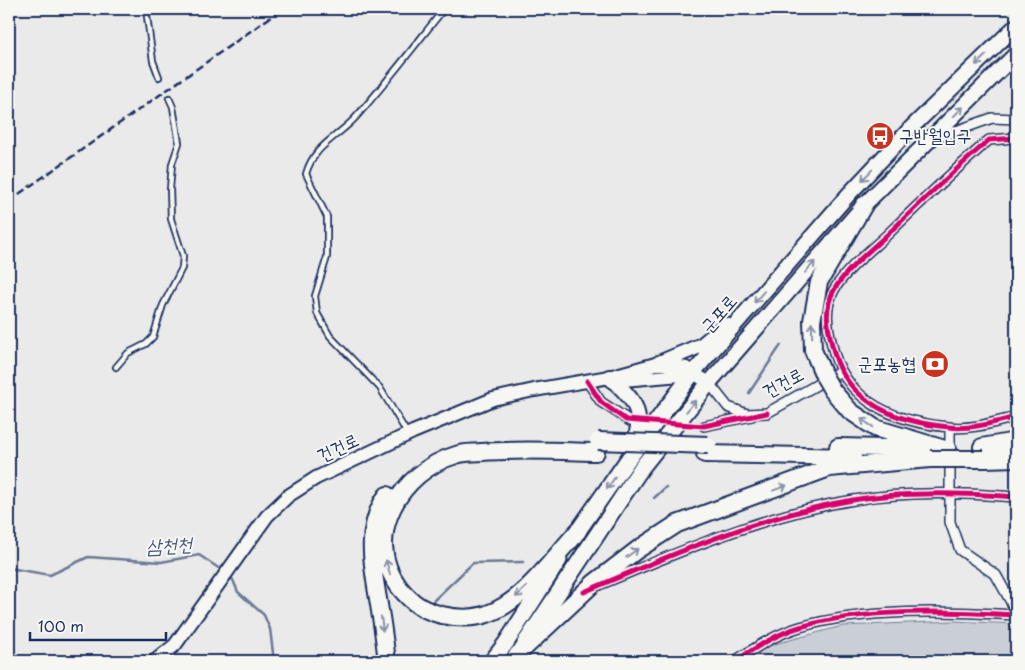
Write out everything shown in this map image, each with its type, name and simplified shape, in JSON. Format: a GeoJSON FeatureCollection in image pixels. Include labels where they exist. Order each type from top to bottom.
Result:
{"type":"FeatureCollection","features":[{"type":"Feature","properties":{"kind":"highway"},"geometry":{"type":"LineString","coordinates":[[864,205],[819,282],[812,320],[813,350],[828,383],[850,411],[875,428],[948,450],[1016,458]]}},
{"type":"Feature","properties":{"kind":"highway","name":"군포로"},"geometry":{"type":"LineString","coordinates":[[492,661],[506,643],[578,531],[628,458],[692,374]]}},
{"type":"Feature","properties":{"kind":"highway"},"geometry":{"type":"LineString","coordinates":[[515,658],[642,467],[709,383]]}},
{"type":"Feature","properties":{"kind":"highway"},"geometry":{"type":"LineString","coordinates":[[387,661],[372,574],[371,536],[381,504],[412,465],[431,453],[456,445],[504,440],[597,446],[931,454],[983,453],[1016,442]]}},
{"type":"Feature","properties":{"kind":"highway"},"geometry":{"type":"LineString","coordinates":[[578,531],[518,597],[486,614],[454,618],[424,611],[406,595],[390,574],[383,540],[391,508],[404,488],[433,464],[457,454],[597,446]]}},
{"type":"Feature","properties":{"kind":"highway"},"geometry":{"type":"LineString","coordinates":[[515,658],[584,592],[637,550],[676,524],[829,468],[948,450]]}},
{"type":"Feature","properties":{"kind":"main road","name":"군포로"},"geometry":{"type":"LineString","coordinates":[[692,374],[855,187],[1016,26]]}},
{"type":"Feature","properties":{"kind":"main road"},"geometry":{"type":"LineString","coordinates":[[709,383],[864,205],[1016,54]]}},
{"type":"Feature","properties":{"kind":"main road"},"geometry":{"type":"LineString","coordinates":[[659,363],[702,345],[726,325],[734,326]]}},
{"type":"Feature","properties":{"kind":"main road","name":"건건로"},"geometry":{"type":"LineString","coordinates":[[155,661],[175,645],[267,516],[288,496],[316,478],[407,434],[493,400],[610,377],[659,363],[686,368],[692,374],[709,383]]}},
{"type":"Feature","properties":{"kind":"main road","name":"건건로"},"geometry":{"type":"LineString","coordinates":[[610,377],[623,380],[692,374]]}},
{"type":"Feature","properties":{"kind":"main road"},"geometry":{"type":"LineString","coordinates":[[610,377],[629,394],[639,415],[640,431],[628,458]]}},
{"type":"Feature","properties":{"kind":"street"},"geometry":{"type":"LineString","coordinates":[[929,142],[992,118],[1016,119]]}},
{"type":"Feature","properties":{"kind":"street"},"geometry":{"type":"LineString","coordinates":[[1016,138],[989,140],[858,262],[834,290],[825,317],[834,356],[845,379],[870,404],[892,414],[950,428],[980,426],[1016,418]]}},
{"type":"Feature","properties":{"kind":"street","name":"건건로"},"geometry":{"type":"LineString","coordinates":[[709,383],[728,406],[747,414],[766,413],[841,371]]}},
{"type":"Feature","properties":{"kind":"street"},"geometry":{"type":"LineString","coordinates":[[587,381],[601,402],[630,421]]}},
{"type":"Feature","properties":{"kind":"street"},"geometry":{"type":"LineString","coordinates":[[704,426],[766,413]]}},
{"type":"Feature","properties":{"kind":"street"},"geometry":{"type":"LineString","coordinates":[[950,428],[950,522],[960,550],[996,575],[1016,611]]}},
{"type":"Feature","properties":{"kind":"street"},"geometry":{"type":"LineString","coordinates":[[584,592],[743,527],[854,499],[951,492],[1016,497]]}},
{"type":"Feature","properties":{"kind":"street"},"geometry":{"type":"LineString","coordinates":[[736,661],[762,644],[798,628],[840,618],[953,611],[1016,615]]}},
{"type":"Feature","properties":{"kind":"lane"},"geometry":{"type":"LineString","coordinates":[[146,9],[153,61],[159,77]]}},
{"type":"Feature","properties":{"kind":"lane"},"geometry":{"type":"LineString","coordinates":[[407,434],[380,388],[330,336],[317,312],[316,296],[327,257],[327,217],[306,174],[310,162],[321,146],[354,119],[444,9]]}},
{"type":"Feature","properties":{"kind":"lane"},"geometry":{"type":"LineString","coordinates":[[116,367],[128,352],[146,344],[153,337],[163,305],[182,268],[183,256],[171,219],[170,189],[172,164],[179,143],[172,107],[168,98]]}},
{"type":"Feature","properties":{"kind":"shaded area"},"geometry":{"type":"Polygon","coordinates":[[[953,621],[1016,624],[1016,661],[742,661],[764,647],[842,626],[953,621]]]}},
{"type":"Feature","properties":{"kind":"waterway","name":"삼천천"},"geometry":{"type":"LineString","coordinates":[[749,393],[781,345]]}},
{"type":"Feature","properties":{"kind":"waterway","name":"삼천천"},"geometry":{"type":"LineString","coordinates":[[654,498],[666,487]]}},
{"type":"Feature","properties":{"kind":"waterway","name":"삼천천"},"geometry":{"type":"LineString","coordinates":[[9,568],[50,575],[88,557],[161,562],[199,555],[223,571]]}},
{"type":"Feature","properties":{"kind":"waterway","name":"삼천천"},"geometry":{"type":"LineString","coordinates":[[432,602],[473,563],[523,562]]}},
{"type":"Feature","properties":{"kind":"waterway","name":"삼천천"},"geometry":{"type":"LineString","coordinates":[[229,576],[233,580],[238,592],[264,615],[270,629],[274,661]]}},
{"type":"Feature","properties":{"kind":"tunnel"},"geometry":{"type":"LineString","coordinates":[[654,422],[704,426]]}},
{"type":"Feature","properties":{"kind":"railway"},"geometry":{"type":"LineString","coordinates":[[9,201],[282,9]]}},
{"type":"Feature","properties":{"kind":"cycle path"},"geometry":{"type":"LineString","coordinates":[[1016,138],[989,140],[860,260],[834,290],[829,303],[827,317],[830,338],[838,365],[860,395],[875,406],[910,420],[957,428],[1016,417]]}},
{"type":"Feature","properties":{"kind":"cycle path"},"geometry":{"type":"LineString","coordinates":[[587,381],[601,402],[626,420],[704,426],[767,413]]}},
{"type":"Feature","properties":{"kind":"cycle path"},"geometry":{"type":"LineString","coordinates":[[584,592],[716,538],[750,526],[818,507],[893,495],[955,494],[1016,497]]}},
{"type":"Feature","properties":{"kind":"cycle path"},"geometry":{"type":"LineString","coordinates":[[735,661],[783,633],[825,621],[907,612],[1016,615]]}},
{"type":"Feature","properties":{"kind":"place","name":"구반월입구"},"geometry":{"type":"Point","coordinates":[880,136]}},
{"type":"Feature","properties":{"kind":"place","name":"군포농협"},"geometry":{"type":"Point","coordinates":[935,364]}}]}
